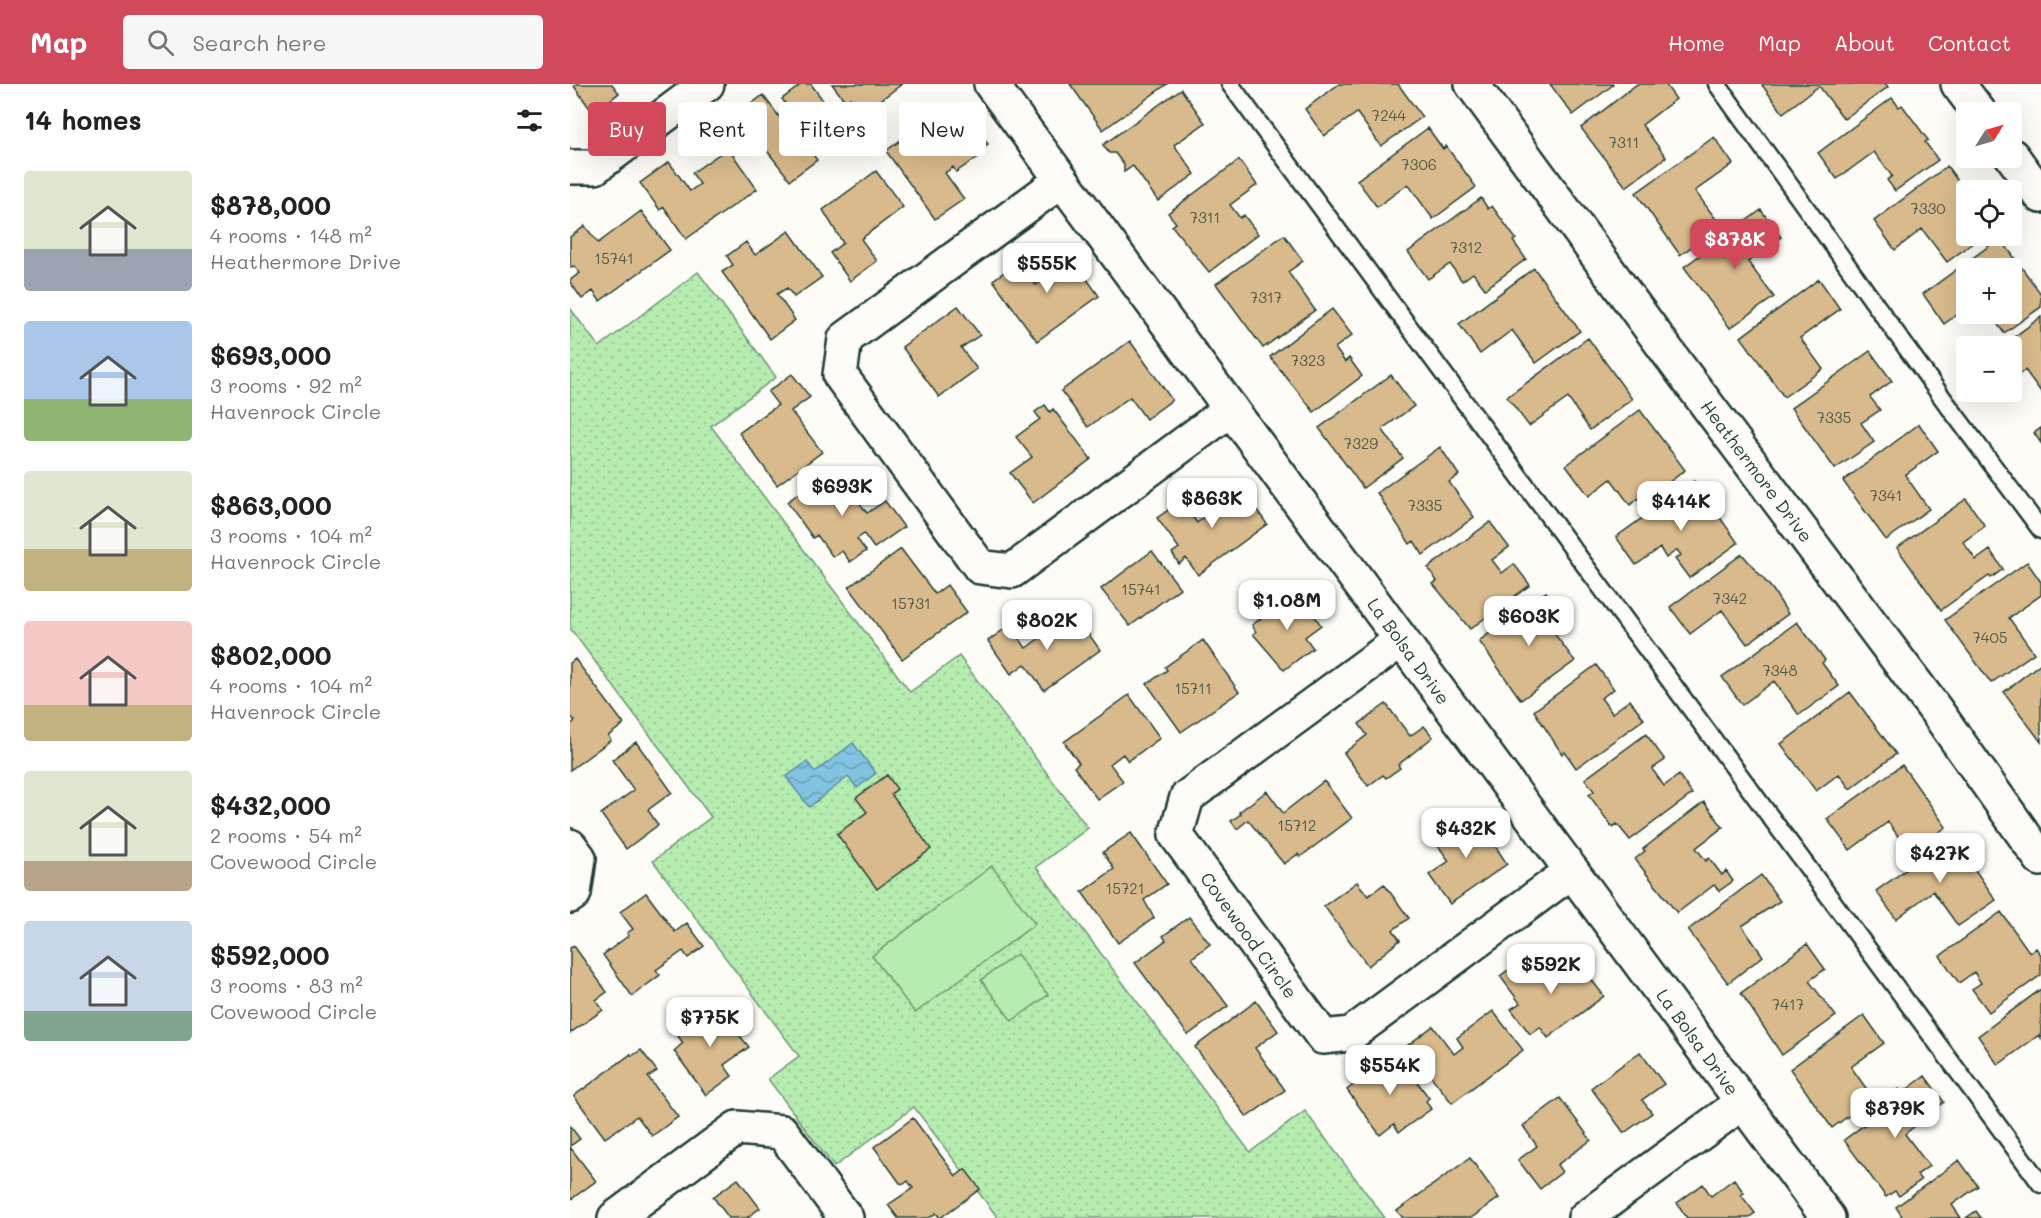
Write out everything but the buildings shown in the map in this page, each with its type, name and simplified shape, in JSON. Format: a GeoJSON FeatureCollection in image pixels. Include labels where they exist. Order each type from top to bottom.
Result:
{"type":"FeatureCollection","features":[{"type":"Feature","properties":{"kind":"street"},"geometry":{"type":"LineString","coordinates":[[570,167],[595,167],[707,84]]}},
{"type":"Feature","properties":{"kind":"street","name":"La Bolsa Drive"},"geometry":{"type":"LineString","coordinates":[[991,84],[1828,1218]]}},
{"type":"Feature","properties":{"kind":"street","name":"Heathermore Drive"},"geometry":{"type":"LineString","coordinates":[[1472,84],[1678,366],[1937,712],[2041,859]]}},
{"type":"Feature","properties":{"kind":"street"},"geometry":{"type":"LineString","coordinates":[[1958,84],[1972,102]]}},
{"type":"Feature","properties":{"kind":"street"},"geometry":{"type":"LineString","coordinates":[[2021,168],[2041,196]]}},
{"type":"Feature","properties":{"kind":"street"},"geometry":{"type":"LineString","coordinates":[[1062,180],[846,339],[840,375],[980,567],[1012,571],[1231,409]]}},
{"type":"Feature","properties":{"kind":"street","name":"Covewood Circle"},"geometry":{"type":"LineString","coordinates":[[1401,640],[1187,797],[1176,835],[1323,1037],[1351,1034],[1572,871]]}},
{"type":"Feature","properties":{"kind":"street"},"geometry":{"type":"LineString","coordinates":[[570,846],[579,858],[574,893],[570,896]]}},
{"type":"Feature","properties":{"kind":"street"},"geometry":{"type":"LineString","coordinates":[[1585,1218],[1743,1102]]}},
{"type":"Feature","properties":{"kind":"street"},"geometry":{"type":"LineString","coordinates":[[615,1218],[737,1128],[782,1132],[846,1218]]}},
{"type":"Feature","properties":{"kind":"lane"},"geometry":{"type":"LineString","coordinates":[[1230,84],[2041,1185]]}},
{"type":"Feature","properties":{"kind":"lane"},"geometry":{"type":"LineString","coordinates":[[1717,84],[1944,400],[2041,530]]}},
{"type":"Feature","properties":{"kind":"green space"},"geometry":{"type":"Polygon","coordinates":[[[698,272],[776,377],[711,426],[910,692],[959,656],[1088,828],[1036,867],[1250,1152],[1305,1111],[1385,1218],[998,1218],[914,1107],[834,1167],[768,1079],[799,1056],[653,861],[711,817],[570,628],[570,308],[599,347],[698,272]]]}},
{"type":"Feature","properties":{"kind":"green space"},"geometry":{"type":"Polygon","coordinates":[[[992,866],[1035,924],[915,1013],[872,956],[992,866]]]}},
{"type":"Feature","properties":{"kind":"green space"},"geometry":{"type":"Polygon","coordinates":[[[1017,954],[1048,995],[1012,1021],[981,980],[1017,954]]]}},
{"type":"Feature","properties":{"kind":"water"},"geometry":{"type":"Polygon","coordinates":[[[853,743],[876,773],[857,788],[848,777],[809,807],[786,777],[807,762],[815,772],[853,743]]]}}]}
